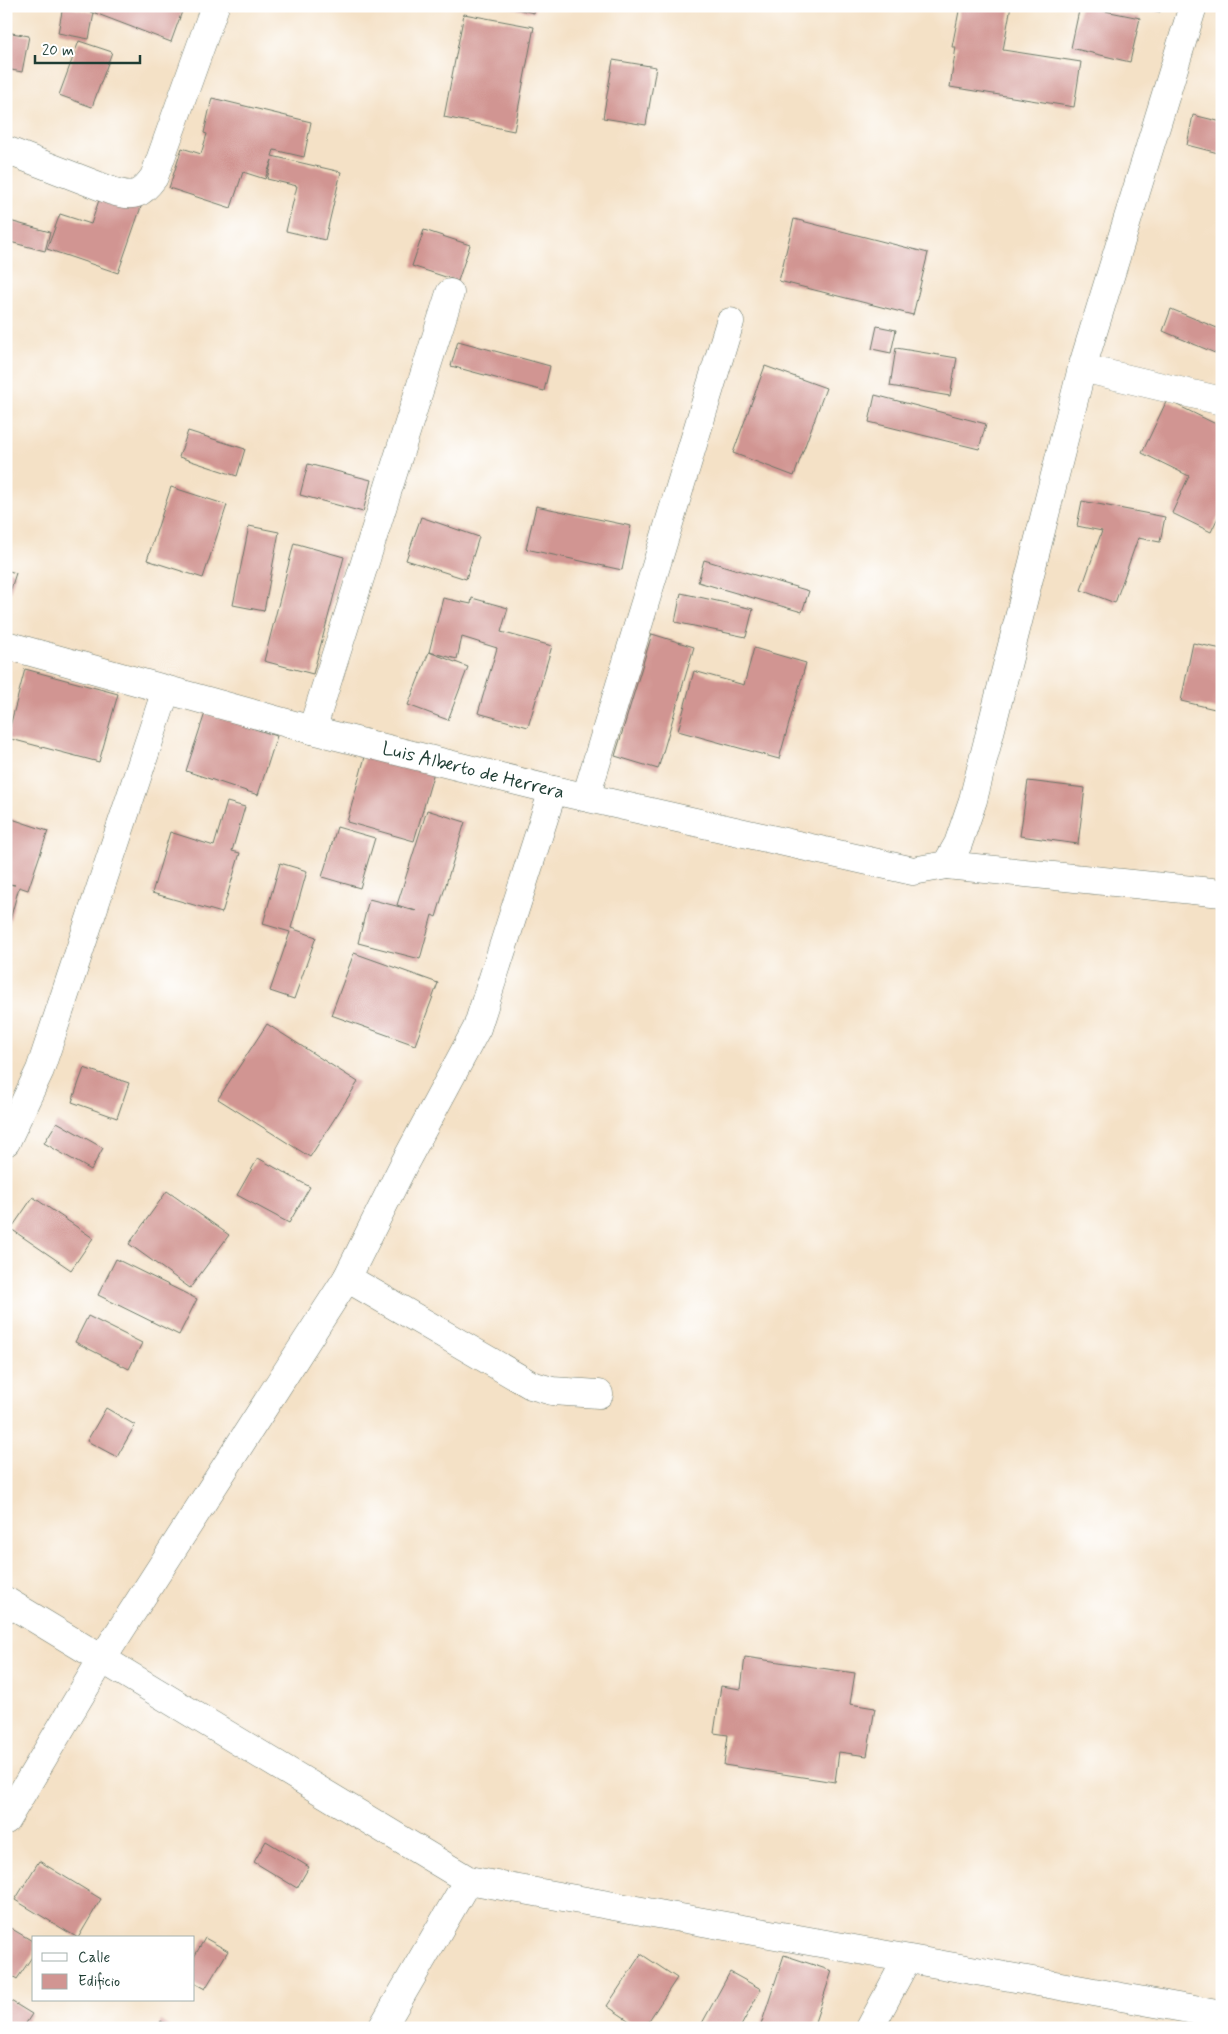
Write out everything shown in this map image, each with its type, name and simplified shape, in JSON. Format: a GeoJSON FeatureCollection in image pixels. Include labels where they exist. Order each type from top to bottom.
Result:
{"type":"FeatureCollection","features":[{"type":"Feature","properties":{"kind":"street"},"geometry":{"type":"LineString","coordinates":[[6,150],[112,191],[123,194],[138,194],[146,188],[154,177],[215,6]]}},
{"type":"Feature","properties":{"kind":"street"},"geometry":{"type":"LineString","coordinates":[[946,865],[958,844],[973,800],[1082,368],[1193,6]]}},
{"type":"Feature","properties":{"kind":"street"},"geometry":{"type":"LineString","coordinates":[[312,730],[450,292]]}},
{"type":"Feature","properties":{"kind":"street"},"geometry":{"type":"LineString","coordinates":[[586,797],[730,322]]}},
{"type":"Feature","properties":{"kind":"street"},"geometry":{"type":"LineString","coordinates":[[1082,368],[1222,401]]}},
{"type":"Feature","properties":{"kind":"street","name":"Luis Alberto de Herrera"},"geometry":{"type":"LineString","coordinates":[[6,646],[312,730],[553,790],[913,870],[946,865],[1222,893]]}},
{"type":"Feature","properties":{"kind":"street"},"geometry":{"type":"LineString","coordinates":[[6,1142],[40,1070],[166,690]]}},
{"type":"Feature","properties":{"kind":"street"},"geometry":{"type":"LineString","coordinates":[[6,1820],[102,1659],[347,1278],[404,1164],[477,1028],[553,790]]}},
{"type":"Feature","properties":{"kind":"street"},"geometry":{"type":"LineString","coordinates":[[347,1278],[531,1384],[552,1391],[599,1394]]}},
{"type":"Feature","properties":{"kind":"street"},"geometry":{"type":"LineString","coordinates":[[6,1601],[468,1880],[1222,2015]]}},
{"type":"Feature","properties":{"kind":"street"},"geometry":{"type":"LineString","coordinates":[[382,2028],[468,1880]]}},
{"type":"Feature","properties":{"kind":"street"},"geometry":{"type":"LineString","coordinates":[[870,2028],[907,1959]]}},
{"type":"Feature","properties":{"kind":"building"},"geometry":{"type":"Polygon","coordinates":[[[63,6],[94,13],[89,39],[58,33],[63,6]]]}},
{"type":"Feature","properties":{"kind":"building"},"geometry":{"type":"Polygon","coordinates":[[[97,6],[184,6],[171,42],[95,13],[97,6]]]}},
{"type":"Feature","properties":{"kind":"building"},"geometry":{"type":"Polygon","coordinates":[[[504,6],[535,6],[534,13],[504,6]]]}},
{"type":"Feature","properties":{"kind":"building"},"geometry":{"type":"Polygon","coordinates":[[[960,6],[1011,6],[1003,50],[1081,62],[1074,107],[950,87],[956,47],[952,47],[960,6]]]}},
{"type":"Feature","properties":{"kind":"building"},"geometry":{"type":"Polygon","coordinates":[[[1080,6],[1140,18],[1130,62],[1071,48],[1080,6]]]}},
{"type":"Feature","properties":{"kind":"building"},"geometry":{"type":"Polygon","coordinates":[[[1139,6],[1162,6],[1160,12],[1139,6]]]}},
{"type":"Feature","properties":{"kind":"building"},"geometry":{"type":"Polygon","coordinates":[[[464,14],[534,27],[514,131],[444,117],[464,14]]]}},
{"type":"Feature","properties":{"kind":"building"},"geometry":{"type":"Polygon","coordinates":[[[6,32],[29,36],[22,72],[6,69],[6,32]]]}},
{"type":"Feature","properties":{"kind":"building"},"geometry":{"type":"Polygon","coordinates":[[[79,41],[112,52],[92,107],[59,95],[79,41]]]}},
{"type":"Feature","properties":{"kind":"building"},"geometry":{"type":"Polygon","coordinates":[[[613,60],[656,67],[646,125],[603,118],[613,60]]]}},
{"type":"Feature","properties":{"kind":"building"},"geometry":{"type":"Polygon","coordinates":[[[212,98],[311,122],[304,157],[274,150],[272,156],[341,172],[325,240],[286,231],[297,186],[267,179],[272,160],[265,179],[243,172],[231,208],[169,188],[182,148],[201,154],[207,134],[204,133],[212,98]]]}},
{"type":"Feature","properties":{"kind":"building"},"geometry":{"type":"Polygon","coordinates":[[[1193,115],[1222,122],[1222,154],[1187,145],[1193,115]]]}},
{"type":"Feature","properties":{"kind":"building"},"geometry":{"type":"Polygon","coordinates":[[[102,191],[142,204],[118,273],[47,249],[60,214],[91,224],[102,191]]]}},
{"type":"Feature","properties":{"kind":"building"},"geometry":{"type":"Polygon","coordinates":[[[794,219],[928,253],[913,315],[779,281],[794,219]]]}},
{"type":"Feature","properties":{"kind":"building"},"geometry":{"type":"Polygon","coordinates":[[[6,220],[50,232],[45,251],[6,241],[6,220]]]}},
{"type":"Feature","properties":{"kind":"building"},"geometry":{"type":"Polygon","coordinates":[[[424,230],[470,245],[458,281],[412,266],[424,230]]]}},
{"type":"Feature","properties":{"kind":"building"},"geometry":{"type":"Polygon","coordinates":[[[1171,309],[1222,330],[1222,356],[1163,331],[1171,309]]]}},
{"type":"Feature","properties":{"kind":"building"},"geometry":{"type":"Polygon","coordinates":[[[877,326],[896,330],[891,353],[872,349],[877,326]]]}},
{"type":"Feature","properties":{"kind":"building"},"geometry":{"type":"Polygon","coordinates":[[[458,341],[550,366],[544,391],[451,366],[458,341]]]}},
{"type":"Feature","properties":{"kind":"building"},"geometry":{"type":"Polygon","coordinates":[[[896,348],[957,358],[950,396],[890,386],[896,348]]]}},
{"type":"Feature","properties":{"kind":"building"},"geometry":{"type":"Polygon","coordinates":[[[765,366],[826,388],[794,476],[733,453],[765,366]]]}},
{"type":"Feature","properties":{"kind":"building"},"geometry":{"type":"Polygon","coordinates":[[[875,395],[986,424],[979,449],[869,422],[875,395]]]}},
{"type":"Feature","properties":{"kind":"building"},"geometry":{"type":"Polygon","coordinates":[[[1167,400],[1222,427],[1222,509],[1211,532],[1172,513],[1189,476],[1142,453],[1167,400]]]}},
{"type":"Feature","properties":{"kind":"building"},"geometry":{"type":"Polygon","coordinates":[[[188,431],[245,449],[237,476],[179,457],[188,431]]]}},
{"type":"Feature","properties":{"kind":"building"},"geometry":{"type":"Polygon","coordinates":[[[308,464],[371,480],[363,512],[300,495],[308,464]]]}},
{"type":"Feature","properties":{"kind":"building"},"geometry":{"type":"Polygon","coordinates":[[[171,487],[227,505],[203,578],[147,560],[171,487]]]}},
{"type":"Feature","properties":{"kind":"building"},"geometry":{"type":"Polygon","coordinates":[[[1082,501],[1165,517],[1160,542],[1138,538],[1115,603],[1081,590],[1102,531],[1077,526],[1082,501]]]}},
{"type":"Feature","properties":{"kind":"building"},"geometry":{"type":"Polygon","coordinates":[[[536,506],[631,526],[622,570],[526,549],[536,506]]]}},
{"type":"Feature","properties":{"kind":"building"},"geometry":{"type":"Polygon","coordinates":[[[421,517],[479,537],[466,579],[406,560],[421,517]]]}},
{"type":"Feature","properties":{"kind":"building"},"geometry":{"type":"Polygon","coordinates":[[[249,526],[279,532],[264,611],[233,605],[249,526]]]}},
{"type":"Feature","properties":{"kind":"building"},"geometry":{"type":"Polygon","coordinates":[[[294,543],[344,557],[313,674],[264,661],[294,543]]]}},
{"type":"Feature","properties":{"kind":"building"},"geometry":{"type":"Polygon","coordinates":[[[704,560],[809,591],[802,612],[698,582],[704,560]]]}},
{"type":"Feature","properties":{"kind":"building"},"geometry":{"type":"Polygon","coordinates":[[[6,570],[16,573],[7,601],[6,601],[6,570]]]}},
{"type":"Feature","properties":{"kind":"building"},"geometry":{"type":"Polygon","coordinates":[[[681,593],[753,609],[746,637],[675,622],[681,593]]]}},
{"type":"Feature","properties":{"kind":"building"},"geometry":{"type":"Polygon","coordinates":[[[443,598],[471,604],[472,598],[508,608],[501,632],[552,646],[528,727],[478,713],[497,648],[462,637],[457,659],[429,652],[443,598]]]}},
{"type":"Feature","properties":{"kind":"building"},"geometry":{"type":"Polygon","coordinates":[[[652,634],[694,647],[658,769],[615,756],[652,634]]]}},
{"type":"Feature","properties":{"kind":"building"},"geometry":{"type":"Polygon","coordinates":[[[1193,643],[1222,649],[1222,698],[1219,710],[1181,701],[1193,643]]]}},
{"type":"Feature","properties":{"kind":"building"},"geometry":{"type":"Polygon","coordinates":[[[754,648],[806,663],[779,759],[678,731],[694,671],[744,685],[754,648]]]}},
{"type":"Feature","properties":{"kind":"building"},"geometry":{"type":"Polygon","coordinates":[[[429,652],[468,667],[448,720],[408,705],[429,652]]]}},
{"type":"Feature","properties":{"kind":"building"},"geometry":{"type":"Polygon","coordinates":[[[25,669],[118,694],[99,762],[7,738],[25,669]]]}},
{"type":"Feature","properties":{"kind":"building"},"geometry":{"type":"Polygon","coordinates":[[[205,713],[277,736],[258,795],[186,771],[205,713]]]}},
{"type":"Feature","properties":{"kind":"building"},"geometry":{"type":"Polygon","coordinates":[[[366,753],[434,772],[414,841],[347,822],[366,753]]]}},
{"type":"Feature","properties":{"kind":"building"},"geometry":{"type":"Polygon","coordinates":[[[1028,781],[1085,788],[1078,844],[1020,836],[1028,781]]]}},
{"type":"Feature","properties":{"kind":"building"},"geometry":{"type":"Polygon","coordinates":[[[227,802],[245,807],[232,851],[240,853],[222,913],[152,893],[170,832],[214,846],[227,802]]]}},
{"type":"Feature","properties":{"kind":"building"},"geometry":{"type":"Polygon","coordinates":[[[427,810],[465,822],[436,917],[432,915],[420,959],[358,943],[369,899],[416,911],[397,905],[427,810]]]}},
{"type":"Feature","properties":{"kind":"building"},"geometry":{"type":"Polygon","coordinates":[[[6,817],[48,831],[28,890],[19,887],[7,931],[6,884],[15,885],[6,883],[6,817]]]}},
{"type":"Feature","properties":{"kind":"building"},"geometry":{"type":"Polygon","coordinates":[[[337,827],[375,838],[360,888],[322,877],[337,827]]]}},
{"type":"Feature","properties":{"kind":"building"},"geometry":{"type":"Polygon","coordinates":[[[280,863],[307,871],[291,928],[316,937],[294,999],[270,991],[290,932],[263,924],[280,863]]]}},
{"type":"Feature","properties":{"kind":"building"},"geometry":{"type":"Polygon","coordinates":[[[354,953],[438,983],[415,1045],[331,1015],[354,953]]]}},
{"type":"Feature","properties":{"kind":"building"},"geometry":{"type":"Polygon","coordinates":[[[267,1024],[358,1082],[310,1157],[218,1099],[267,1024]]]}},
{"type":"Feature","properties":{"kind":"building"},"geometry":{"type":"Polygon","coordinates":[[[84,1068],[129,1083],[117,1118],[72,1102],[84,1068]]]}},
{"type":"Feature","properties":{"kind":"building"},"geometry":{"type":"Polygon","coordinates":[[[57,1122],[103,1148],[91,1170],[44,1143],[57,1122]]]}},
{"type":"Feature","properties":{"kind":"building"},"geometry":{"type":"Polygon","coordinates":[[[258,1158],[310,1187],[289,1223],[237,1195],[258,1158]]]}},
{"type":"Feature","properties":{"kind":"building"},"geometry":{"type":"Polygon","coordinates":[[[167,1191],[229,1235],[190,1288],[129,1244],[167,1191]]]}},
{"type":"Feature","properties":{"kind":"building"},"geometry":{"type":"Polygon","coordinates":[[[33,1197],[93,1238],[71,1270],[11,1229],[33,1197]]]}},
{"type":"Feature","properties":{"kind":"building"},"geometry":{"type":"Polygon","coordinates":[[[116,1259],[197,1299],[179,1335],[98,1295],[116,1259]]]}},
{"type":"Feature","properties":{"kind":"building"},"geometry":{"type":"Polygon","coordinates":[[[88,1316],[142,1343],[129,1369],[75,1342],[88,1316]]]}},
{"type":"Feature","properties":{"kind":"building"},"geometry":{"type":"Polygon","coordinates":[[[106,1408],[135,1425],[117,1457],[87,1441],[106,1408]]]}},
{"type":"Feature","properties":{"kind":"building"},"geometry":{"type":"Polygon","coordinates":[[[745,1657],[855,1673],[850,1704],[875,1708],[867,1756],[839,1752],[835,1782],[724,1765],[728,1735],[714,1733],[721,1686],[741,1689],[745,1657]]]}},
{"type":"Feature","properties":{"kind":"building"},"geometry":{"type":"Polygon","coordinates":[[[266,1841],[309,1867],[297,1888],[254,1862],[266,1841]]]}},
{"type":"Feature","properties":{"kind":"building"},"geometry":{"type":"Polygon","coordinates":[[[39,1861],[101,1899],[79,1936],[75,1936],[15,1900],[39,1861]]]}},
{"type":"Feature","properties":{"kind":"building"},"geometry":{"type":"Polygon","coordinates":[[[7,1926],[32,1941],[32,1957],[17,1979],[6,1972],[7,1926]]]}},
{"type":"Feature","properties":{"kind":"building"},"geometry":{"type":"Polygon","coordinates":[[[205,1938],[228,1951],[205,1989],[195,1984],[195,1955],[205,1938]]]}},
{"type":"Feature","properties":{"kind":"building"},"geometry":{"type":"Polygon","coordinates":[[[641,1954],[677,1978],[644,2028],[640,2028],[607,2006],[641,1954]]]}},
{"type":"Feature","properties":{"kind":"building"},"geometry":{"type":"Polygon","coordinates":[[[784,1955],[832,1971],[813,2028],[760,2028],[784,1955]]]}},
{"type":"Feature","properties":{"kind":"building"},"geometry":{"type":"Polygon","coordinates":[[[730,1972],[761,1989],[740,2028],[700,2027],[730,1972]]]}},
{"type":"Feature","properties":{"kind":"building"},"geometry":{"type":"Polygon","coordinates":[[[6,1998],[32,2014],[23,2028],[6,2028],[6,1998]]]}},
{"type":"Feature","properties":{"kind":"building"},"geometry":{"type":"Polygon","coordinates":[[[161,2021],[172,2028],[157,2028],[161,2021]]]}}]}
